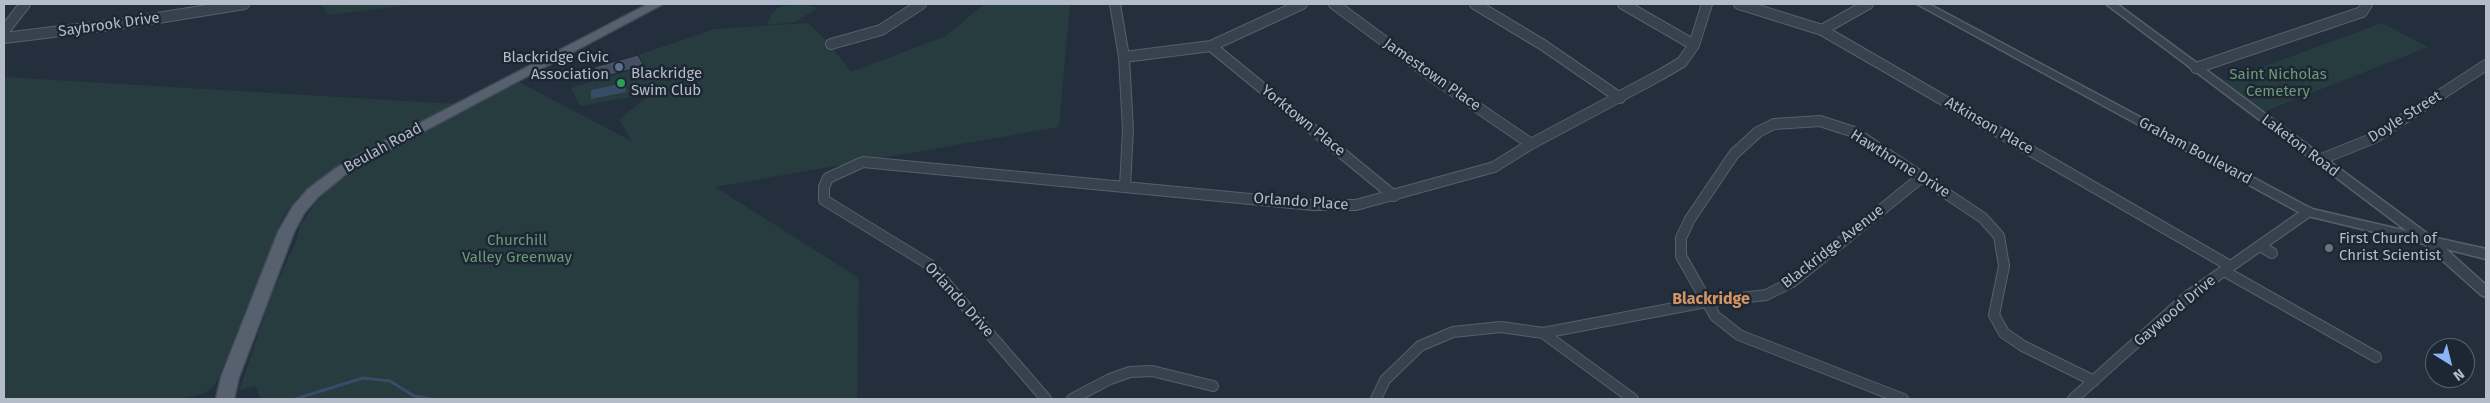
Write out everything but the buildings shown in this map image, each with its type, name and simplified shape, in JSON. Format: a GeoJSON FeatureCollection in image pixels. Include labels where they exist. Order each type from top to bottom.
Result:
{"type":"FeatureCollection","features":[{"type":"Feature","properties":{"kind":"main road","name":"Beulah Road"},"geometry":{"type":"LineString","coordinates":[[221,399],[286,232],[298,210],[313,193],[342,171],[365,157],[657,4]]}},
{"type":"Feature","properties":{"kind":"street"},"geometry":{"type":"LineString","coordinates":[[4,31],[25,4]]}},
{"type":"Feature","properties":{"kind":"street","name":"Saybrook Drive"},"geometry":{"type":"LineString","coordinates":[[4,38],[127,23],[244,4]]}},
{"type":"Feature","properties":{"kind":"street"},"geometry":{"type":"LineString","coordinates":[[831,44],[881,30],[921,4]]}},
{"type":"Feature","properties":{"kind":"street"},"geometry":{"type":"LineString","coordinates":[[1115,4],[1124,57],[1128,130],[1125,186]]}},
{"type":"Feature","properties":{"kind":"street"},"geometry":{"type":"LineString","coordinates":[[1124,57],[1211,46],[1302,4]]}},
{"type":"Feature","properties":{"kind":"street","name":"Jamestown Place"},"geometry":{"type":"LineString","coordinates":[[1334,4],[1430,75],[1531,144]]}},
{"type":"Feature","properties":{"kind":"street"},"geometry":{"type":"LineString","coordinates":[[1475,4],[1543,45],[1620,98]]}},
{"type":"Feature","properties":{"kind":"street"},"geometry":{"type":"LineString","coordinates":[[1624,4],[1694,45]]}},
{"type":"Feature","properties":{"kind":"street","name":"Orlando Place"},"geometry":{"type":"LineString","coordinates":[[828,178],[863,162],[1314,205],[1356,206],[1494,167],[1531,144],[1620,98],[1682,62],[1694,45],[1707,4]]}},
{"type":"Feature","properties":{"kind":"street","name":"Atkinson Place"},"geometry":{"type":"LineString","coordinates":[[1739,4],[1822,30],[2227,268],[2376,358]]}},
{"type":"Feature","properties":{"kind":"street"},"geometry":{"type":"LineString","coordinates":[[1822,30],[1868,4]]}},
{"type":"Feature","properties":{"kind":"street","name":"Graham Boulevard"},"geometry":{"type":"LineString","coordinates":[[1922,4],[2308,212],[2486,254]]}},
{"type":"Feature","properties":{"kind":"street","name":"Laketon Road"},"geometry":{"type":"LineString","coordinates":[[2112,4],[2429,241],[2486,292]]}},
{"type":"Feature","properties":{"kind":"street"},"geometry":{"type":"LineString","coordinates":[[2196,68],[2362,12],[2367,4]]}},
{"type":"Feature","properties":{"kind":"street","name":"Yorktown Place"},"geometry":{"type":"LineString","coordinates":[[1211,46],[1394,196]]}},
{"type":"Feature","properties":{"kind":"street","name":"Doyle Street"},"geometry":{"type":"LineString","coordinates":[[2319,160],[2374,138],[2486,66]]}},
{"type":"Feature","properties":{"kind":"street","name":"Hawthorne Drive"},"geometry":{"type":"LineString","coordinates":[[1706,302],[1681,256],[1681,238],[1690,219],[1734,154],[1758,132],[1774,124],[1820,121],[1854,132],[1923,176],[1983,218],[1999,236],[2004,266],[1994,315],[2004,333],[2023,346],[2094,381]]}},
{"type":"Feature","properties":{"kind":"street","name":"Blackridge Avenue"},"geometry":{"type":"LineString","coordinates":[[1376,399],[1385,380],[1420,346],[1453,332],[1501,327],[1543,333],[1706,302],[1766,295],[1792,282],[1923,176]]}},
{"type":"Feature","properties":{"kind":"street","name":"Orlando Drive"},"geometry":{"type":"LineString","coordinates":[[828,178],[824,188],[824,200],[930,265],[1046,399]]}},
{"type":"Feature","properties":{"kind":"street","name":"Gaywood Drive"},"geometry":{"type":"LineString","coordinates":[[2073,399],[2188,296],[2308,212]]}},
{"type":"Feature","properties":{"kind":"street"},"geometry":{"type":"LineString","coordinates":[[2260,246],[2272,253]]}},
{"type":"Feature","properties":{"kind":"street"},"geometry":{"type":"LineString","coordinates":[[1706,302],[1715,316],[1739,335],[1903,399]]}},
{"type":"Feature","properties":{"kind":"street"},"geometry":{"type":"LineString","coordinates":[[1543,333],[1633,399]]}},
{"type":"Feature","properties":{"kind":"street"},"geometry":{"type":"LineString","coordinates":[[1072,399],[1110,378],[1130,372],[1152,371],[1213,386]]}},
{"type":"Feature","properties":{"kind":"green space"},"geometry":{"type":"Polygon","coordinates":[[[321,4],[417,4],[328,15],[321,4]]]}},
{"type":"Feature","properties":{"kind":"green space"},"geometry":{"type":"Polygon","coordinates":[[[801,4],[818,8],[795,22],[767,25],[772,13],[779,7],[801,4]]]}},
{"type":"Feature","properties":{"kind":"green space","name":"Churchill Valley Greenway"},"geometry":{"type":"Polygon","coordinates":[[[984,4],[1070,4],[1059,127],[715,187],[859,278],[857,399],[261,399],[255,386],[239,391],[271,296],[297,239],[300,225],[317,201],[332,186],[382,153],[517,81],[633,142],[619,120],[657,88],[636,96],[580,106],[571,88],[643,66],[638,55],[715,29],[808,23],[827,41],[851,72],[946,36],[984,4]]]}},
{"type":"Feature","properties":{"kind":"green space","name":"Saint Nicholas Cemetery"},"geometry":{"type":"Polygon","coordinates":[[[2382,23],[2428,47],[2266,111],[2224,81],[2382,23]]]}},
{"type":"Feature","properties":{"kind":"green space"},"geometry":{"type":"Polygon","coordinates":[[[4,77],[456,104],[387,139],[323,176],[297,198],[282,219],[218,379],[213,387],[204,393],[182,399],[4,399],[4,77]]]}},
{"type":"Feature","properties":{"kind":"water"},"geometry":{"type":"Polygon","coordinates":[[[625,83],[626,92],[591,99],[591,90],[625,83]]]}},
{"type":"Feature","properties":{"kind":"waterway"},"geometry":{"type":"LineString","coordinates":[[295,399],[363,378],[390,381],[414,396],[431,399]]}},
{"type":"Feature","properties":{"kind":"place","name":"Blackridge Civic Association"},"geometry":{"type":"Point","coordinates":[619,67]}},
{"type":"Feature","properties":{"kind":"place","name":"Blackridge Swim Club"},"geometry":{"type":"Point","coordinates":[621,83]}},
{"type":"Feature","properties":{"kind":"place","name":"First Church of Christ Scientist"},"geometry":{"type":"Point","coordinates":[2329,248]}},
{"type":"Feature","properties":{"kind":"district","name":"Blackridge"},"geometry":{"type":"Point","coordinates":[1711,300]}}]}
